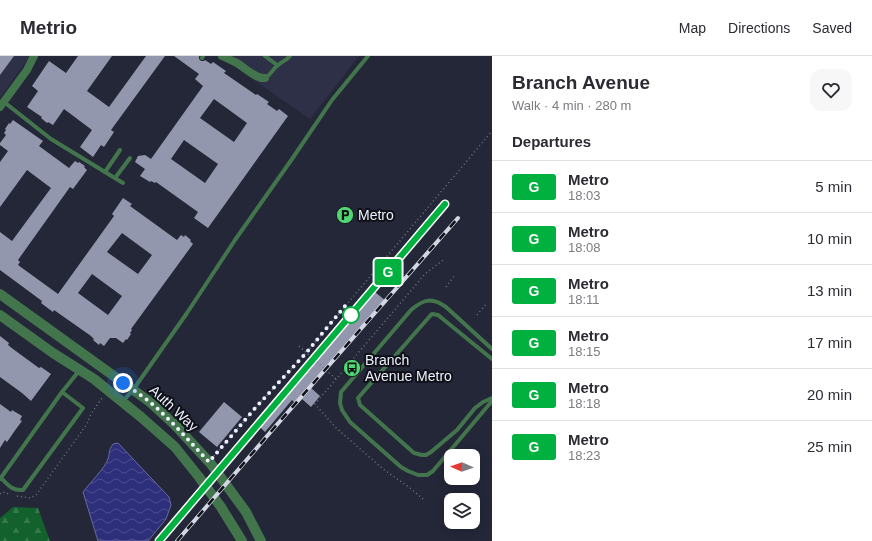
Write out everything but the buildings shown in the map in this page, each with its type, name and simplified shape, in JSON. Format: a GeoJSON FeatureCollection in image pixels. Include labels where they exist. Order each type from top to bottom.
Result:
{"type":"FeatureCollection","features":[{"type":"Feature","properties":{"kind":"street"},"geometry":{"type":"LineString","coordinates":[[2,105],[27,70],[34,56]]}},
{"type":"Feature","properties":{"kind":"street"},"geometry":{"type":"LineString","coordinates":[[27,70],[41,56]]}},
{"type":"Feature","properties":{"kind":"street"},"geometry":{"type":"LineString","coordinates":[[222,56],[246,69],[257,77],[263,79],[265,78]]}},
{"type":"Feature","properties":{"kind":"street","name":"Auth Way"},"geometry":{"type":"LineString","coordinates":[[0,294],[150,402],[175,425],[210,463],[246,512],[260,541]]}},
{"type":"Feature","properties":{"kind":"street","name":"Auth Way"},"geometry":{"type":"LineString","coordinates":[[0,315],[53,353],[94,379],[175,447],[199,476],[221,507],[242,541]]}},
{"type":"Feature","properties":{"kind":"lane"},"geometry":{"type":"LineString","coordinates":[[266,56],[277,65]]}},
{"type":"Feature","properties":{"kind":"lane"},"geometry":{"type":"LineString","coordinates":[[265,78],[277,65],[290,56]]}},
{"type":"Feature","properties":{"kind":"lane"},"geometry":{"type":"LineString","coordinates":[[123,402],[187,313],[235,240],[332,100],[368,56]]}},
{"type":"Feature","properties":{"kind":"lane"},"geometry":{"type":"LineString","coordinates":[[2,105],[51,139],[123,183]]}},
{"type":"Feature","properties":{"kind":"lane"},"geometry":{"type":"LineString","coordinates":[[105,172],[120,150]]}},
{"type":"Feature","properties":{"kind":"lane"},"geometry":{"type":"LineString","coordinates":[[115,178],[130,158]]}},
{"type":"Feature","properties":{"kind":"lane"},"geometry":{"type":"LineString","coordinates":[[492,349],[446,307],[440,303],[430,300],[422,302],[410,310],[341,392],[340,402],[342,410],[350,422],[401,467],[413,474],[423,476],[433,471],[492,401]]}},
{"type":"Feature","properties":{"kind":"lane"},"geometry":{"type":"LineString","coordinates":[[492,359],[438,315],[432,314],[358,398],[358,401],[360,405],[414,452],[426,455],[457,430],[475,408],[492,398]]}},
{"type":"Feature","properties":{"kind":"lane"},"geometry":{"type":"LineString","coordinates":[[62,392],[83,408],[23,490],[16,490],[0,478],[62,392],[80,370]]}},
{"type":"Feature","properties":{"kind":"path"},"geometry":{"type":"LineString","coordinates":[[210,463],[257,406],[307,353],[492,131]]}},
{"type":"Feature","properties":{"kind":"path"},"geometry":{"type":"LineString","coordinates":[[446,287],[455,275]]}},
{"type":"Feature","properties":{"kind":"path"},"geometry":{"type":"LineString","coordinates":[[477,315],[487,303]]}},
{"type":"Feature","properties":{"kind":"path"},"geometry":{"type":"LineString","coordinates":[[299,346],[336,379]]}},
{"type":"Feature","properties":{"kind":"path"},"geometry":{"type":"LineString","coordinates":[[0,494],[3,492],[18,497],[30,498],[36,495],[87,424],[91,414],[102,398]]}},
{"type":"Feature","properties":{"kind":"shaded area"},"geometry":{"type":"Polygon","coordinates":[[[0,56],[30,56],[0,98],[0,56]]]}},
{"type":"Feature","properties":{"kind":"shaded area"},"geometry":{"type":"Polygon","coordinates":[[[219,56],[359,56],[310,119],[219,56]]]}},
{"type":"Feature","properties":{"kind":"green space"},"geometry":{"type":"Polygon","coordinates":[[[13,507],[38,508],[50,541],[0,541],[0,518],[13,507]]]}},
{"type":"Feature","properties":{"kind":"water"},"geometry":{"type":"Polygon","coordinates":[[[118,443],[169,497],[171,505],[166,519],[148,541],[98,541],[83,492],[106,463],[113,444],[118,443]]]}},
{"type":"Feature","properties":{"kind":"railway"},"geometry":{"type":"LineString","coordinates":[[159,541],[445,204]]}},
{"type":"Feature","properties":{"kind":"railway"},"geometry":{"type":"LineString","coordinates":[[177,541],[458,218]]}},
{"type":"Feature","properties":{"kind":"metro line","name":"G"},"geometry":{"type":"LineString","coordinates":[[159,541],[445,204]]}},
{"type":"Feature","properties":{"kind":"place","name":"Metro"},"geometry":{"type":"Point","coordinates":[345,215]}},
{"type":"Feature","properties":{"kind":"place","name":"Branch Avenue Metro"},"geometry":{"type":"Point","coordinates":[352,368]}},
{"type":"Feature","properties":{"kind":"route"},"geometry":{"type":"LineString","coordinates":[[123,383],[150,402],[175,425],[209,462],[257,406],[306,353],[345,306],[351,315]]}}]}
